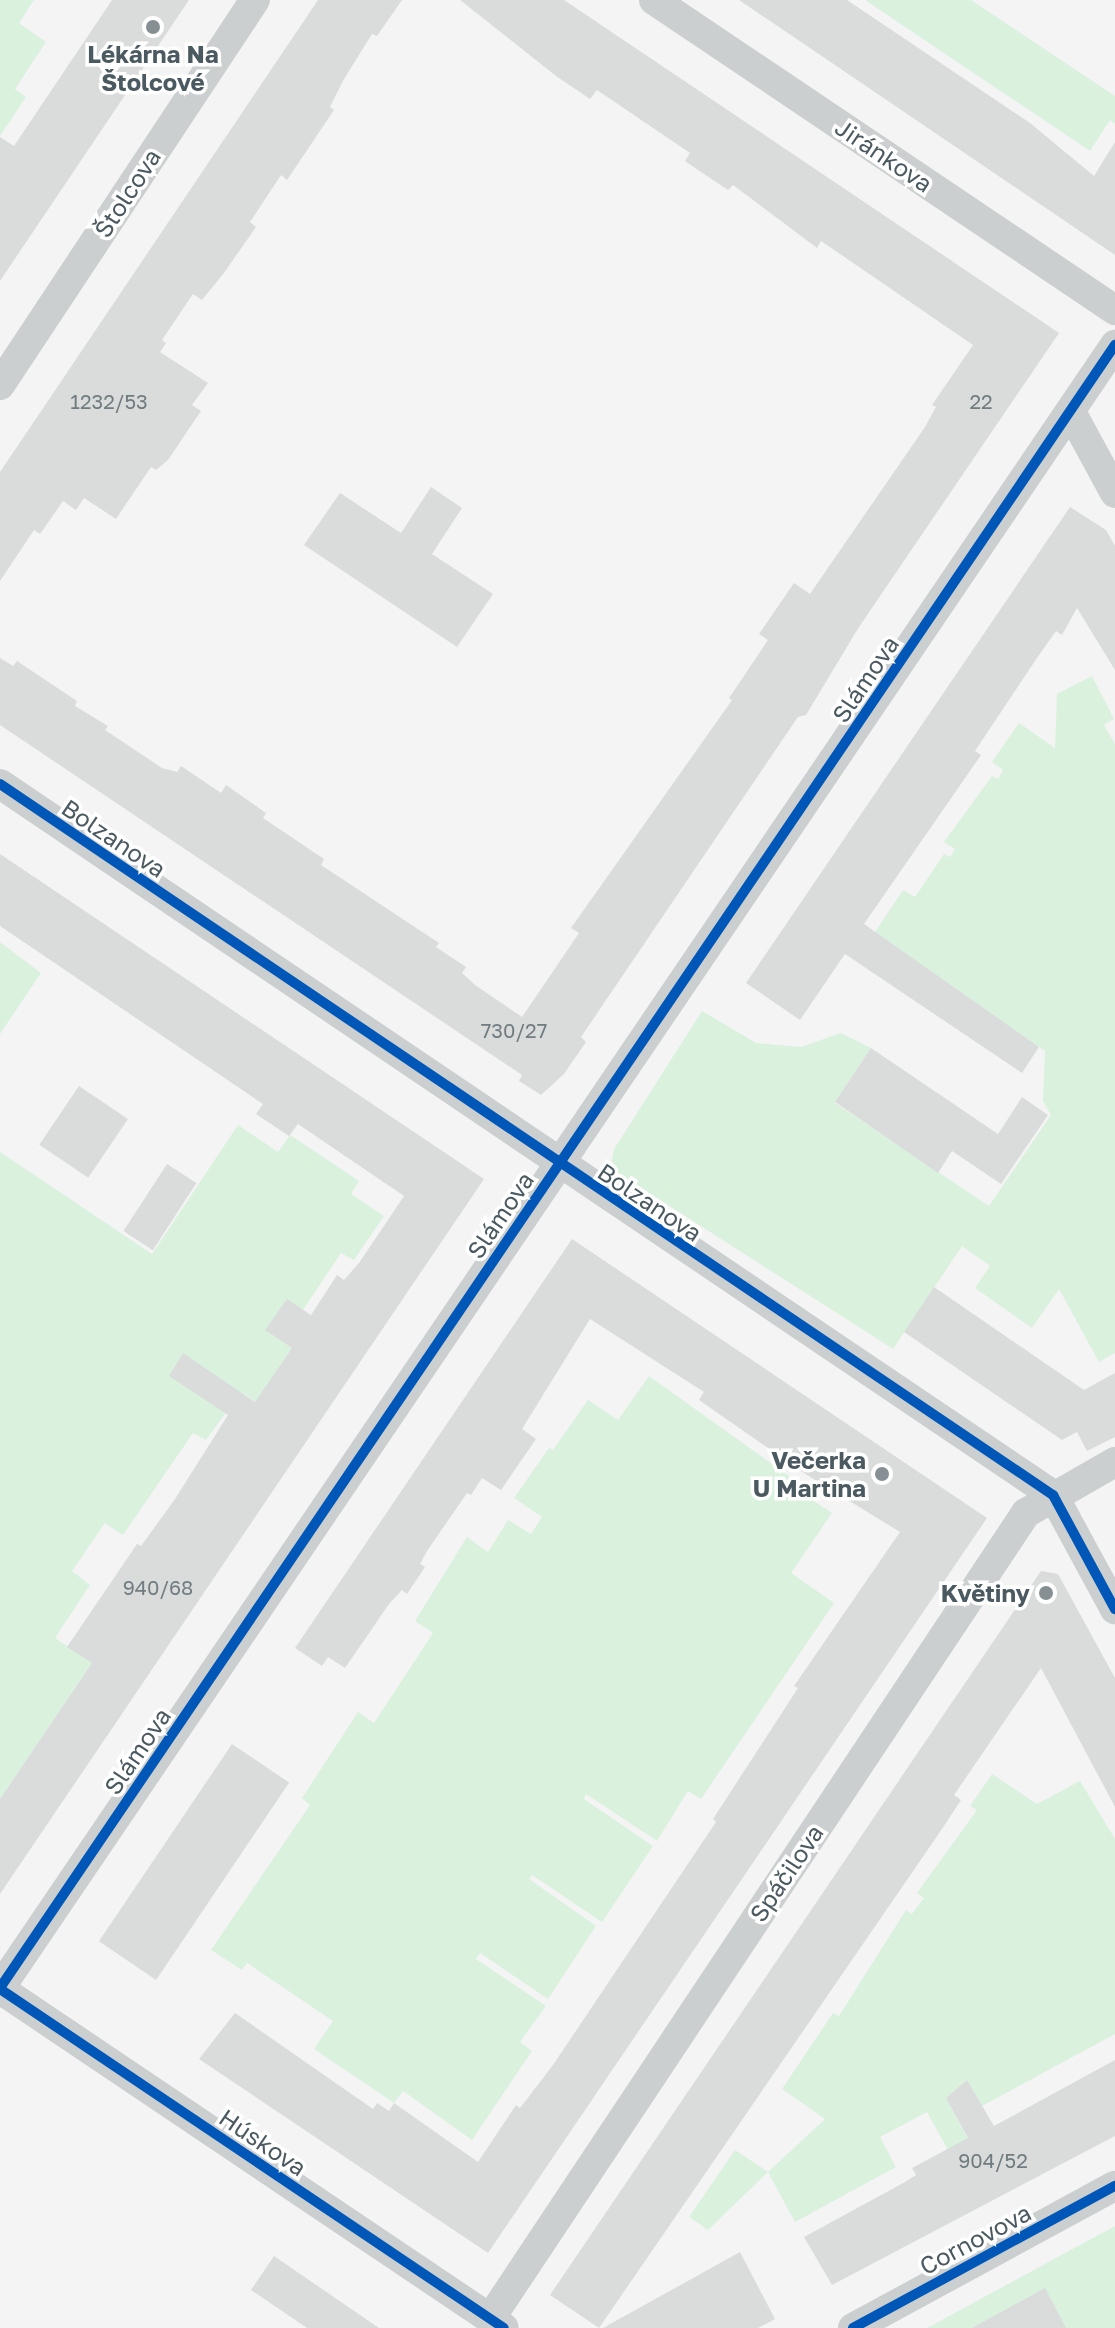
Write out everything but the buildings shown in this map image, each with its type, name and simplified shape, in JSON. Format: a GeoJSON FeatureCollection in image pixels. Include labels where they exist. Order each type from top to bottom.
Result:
{"type":"FeatureCollection","features":[{"type":"Feature","properties":{"kind":"street","name":"Štolcova"},"geometry":{"type":"LineString","coordinates":[[0,385],[255,0]]}},
{"type":"Feature","properties":{"kind":"street","name":"Jiránkova"},"geometry":{"type":"LineString","coordinates":[[654,0],[1115,310]]}},
{"type":"Feature","properties":{"kind":"street","name":"Slámova"},"geometry":{"type":"LineString","coordinates":[[0,1989],[1115,345]]}},
{"type":"Feature","properties":{"kind":"street"},"geometry":{"type":"LineString","coordinates":[[1071,412],[1115,493]]}},
{"type":"Feature","properties":{"kind":"street","name":"Bolzanova"},"geometry":{"type":"LineString","coordinates":[[0,784],[559,1165],[1053,1495],[1115,1609]]}},
{"type":"Feature","properties":{"kind":"street","name":"Spáčilova"},"geometry":{"type":"LineString","coordinates":[[497,2323],[1026,1513],[1115,1462]]}},
{"type":"Feature","properties":{"kind":"street","name":"Húskova"},"geometry":{"type":"LineString","coordinates":[[0,1989],[497,2323]]}},
{"type":"Feature","properties":{"kind":"street","name":"Cornovova"},"geometry":{"type":"LineString","coordinates":[[853,2328],[1115,2186]]}},
{"type":"Feature","properties":{"kind":"green space"},"geometry":{"type":"Polygon","coordinates":[[[0,0],[34,0],[19,23],[46,42],[15,89],[26,97],[0,136],[0,0]]]}},
{"type":"Feature","properties":{"kind":"green space"},"geometry":{"type":"Polygon","coordinates":[[[865,0],[971,0],[1115,96],[1115,124],[1110,120],[1090,151],[865,0]]]}},
{"type":"Feature","properties":{"kind":"green space"},"geometry":{"type":"Polygon","coordinates":[[[1092,676],[1114,719],[1104,725],[1115,744],[1115,1353],[1099,1362],[1059,1289],[1032,1328],[975,1288],[990,1266],[962,1246],[893,1349],[618,1173],[612,1161],[614,1149],[702,1011],[756,1043],[801,1047],[841,1033],[871,1048],[835,1103],[989,1206],[1051,1115],[1043,1101],[1045,1051],[873,935],[903,890],[915,897],[944,854],[950,857],[955,849],[944,842],[992,776],[998,779],[1003,770],[992,762],[1019,723],[1055,748],[1057,694],[1092,676]]]}},
{"type":"Feature","properties":{"kind":"green space"},"geometry":{"type":"Polygon","coordinates":[[[0,942],[41,973],[0,1034],[0,942]]]}},
{"type":"Feature","properties":{"kind":"green space"},"geometry":{"type":"Polygon","coordinates":[[[238,1125],[278,1152],[290,1135],[359,1181],[351,1194],[384,1216],[354,1260],[341,1253],[303,1310],[266,1330],[292,1348],[256,1402],[241,1392],[206,1440],[193,1433],[123,1535],[105,1523],[72,1571],[90,1585],[55,1638],[92,1663],[0,1799],[0,1152],[152,1254],[238,1125]]]}},
{"type":"Feature","properties":{"kind":"green space"},"geometry":{"type":"Polygon","coordinates":[[[649,1376],[800,1484],[797,1490],[832,1513],[791,1573],[834,1603],[701,1799],[688,1791],[657,1841],[586,1794],[584,1799],[653,1846],[602,1922],[532,1875],[529,1879],[596,1926],[548,1999],[480,1953],[476,1959],[546,2006],[520,2042],[532,2051],[472,2140],[403,2091],[394,2103],[314,2049],[333,2021],[247,1963],[242,1970],[211,1950],[310,1805],[302,1798],[358,1712],[374,1723],[433,1633],[415,1621],[467,1537],[488,1552],[508,1520],[531,1534],[542,1517],[514,1498],[549,1448],[553,1450],[588,1400],[618,1420],[649,1376]]]}},
{"type":"Feature","properties":{"kind":"green space"},"geometry":{"type":"Polygon","coordinates":[[[992,1774],[1037,1804],[1080,1781],[1115,1839],[1115,2034],[982,2106],[967,2080],[946,2098],[968,2139],[948,2150],[927,2112],[880,2137],[896,2167],[795,2222],[768,2172],[825,2119],[782,2089],[833,2013],[839,2016],[906,1910],[912,1914],[924,1898],[917,1893],[977,1810],[970,1806],[992,1774]]]}},
{"type":"Feature","properties":{"kind":"green space"},"geometry":{"type":"Polygon","coordinates":[[[735,2150],[768,2172],[708,2230],[689,2217],[735,2150]]]}},
{"type":"Feature","properties":{"kind":"green space"},"geometry":{"type":"Polygon","coordinates":[[[1115,2226],[1115,2328],[927,2328],[1115,2226]]]}},
{"type":"Feature","properties":{"kind":"cycle path"},"geometry":{"type":"LineString","coordinates":[[0,1988],[1115,345]]}},
{"type":"Feature","properties":{"kind":"cycle path"},"geometry":{"type":"LineString","coordinates":[[0,784],[1053,1495],[1115,1609]]}},
{"type":"Feature","properties":{"kind":"cycle path"},"geometry":{"type":"LineString","coordinates":[[0,1989],[504,2328]]}},
{"type":"Feature","properties":{"kind":"cycle path"},"geometry":{"type":"LineString","coordinates":[[853,2328],[1115,2186]]}},
{"type":"Feature","properties":{"kind":"place","name":"Lékárna Na Štolcové"},"geometry":{"type":"Point","coordinates":[153,27]}},
{"type":"Feature","properties":{"kind":"place","name":"Večerka U Martina"},"geometry":{"type":"Point","coordinates":[882,1474]}},
{"type":"Feature","properties":{"kind":"place","name":"Květiny"},"geometry":{"type":"Point","coordinates":[1046,1593]}}]}
